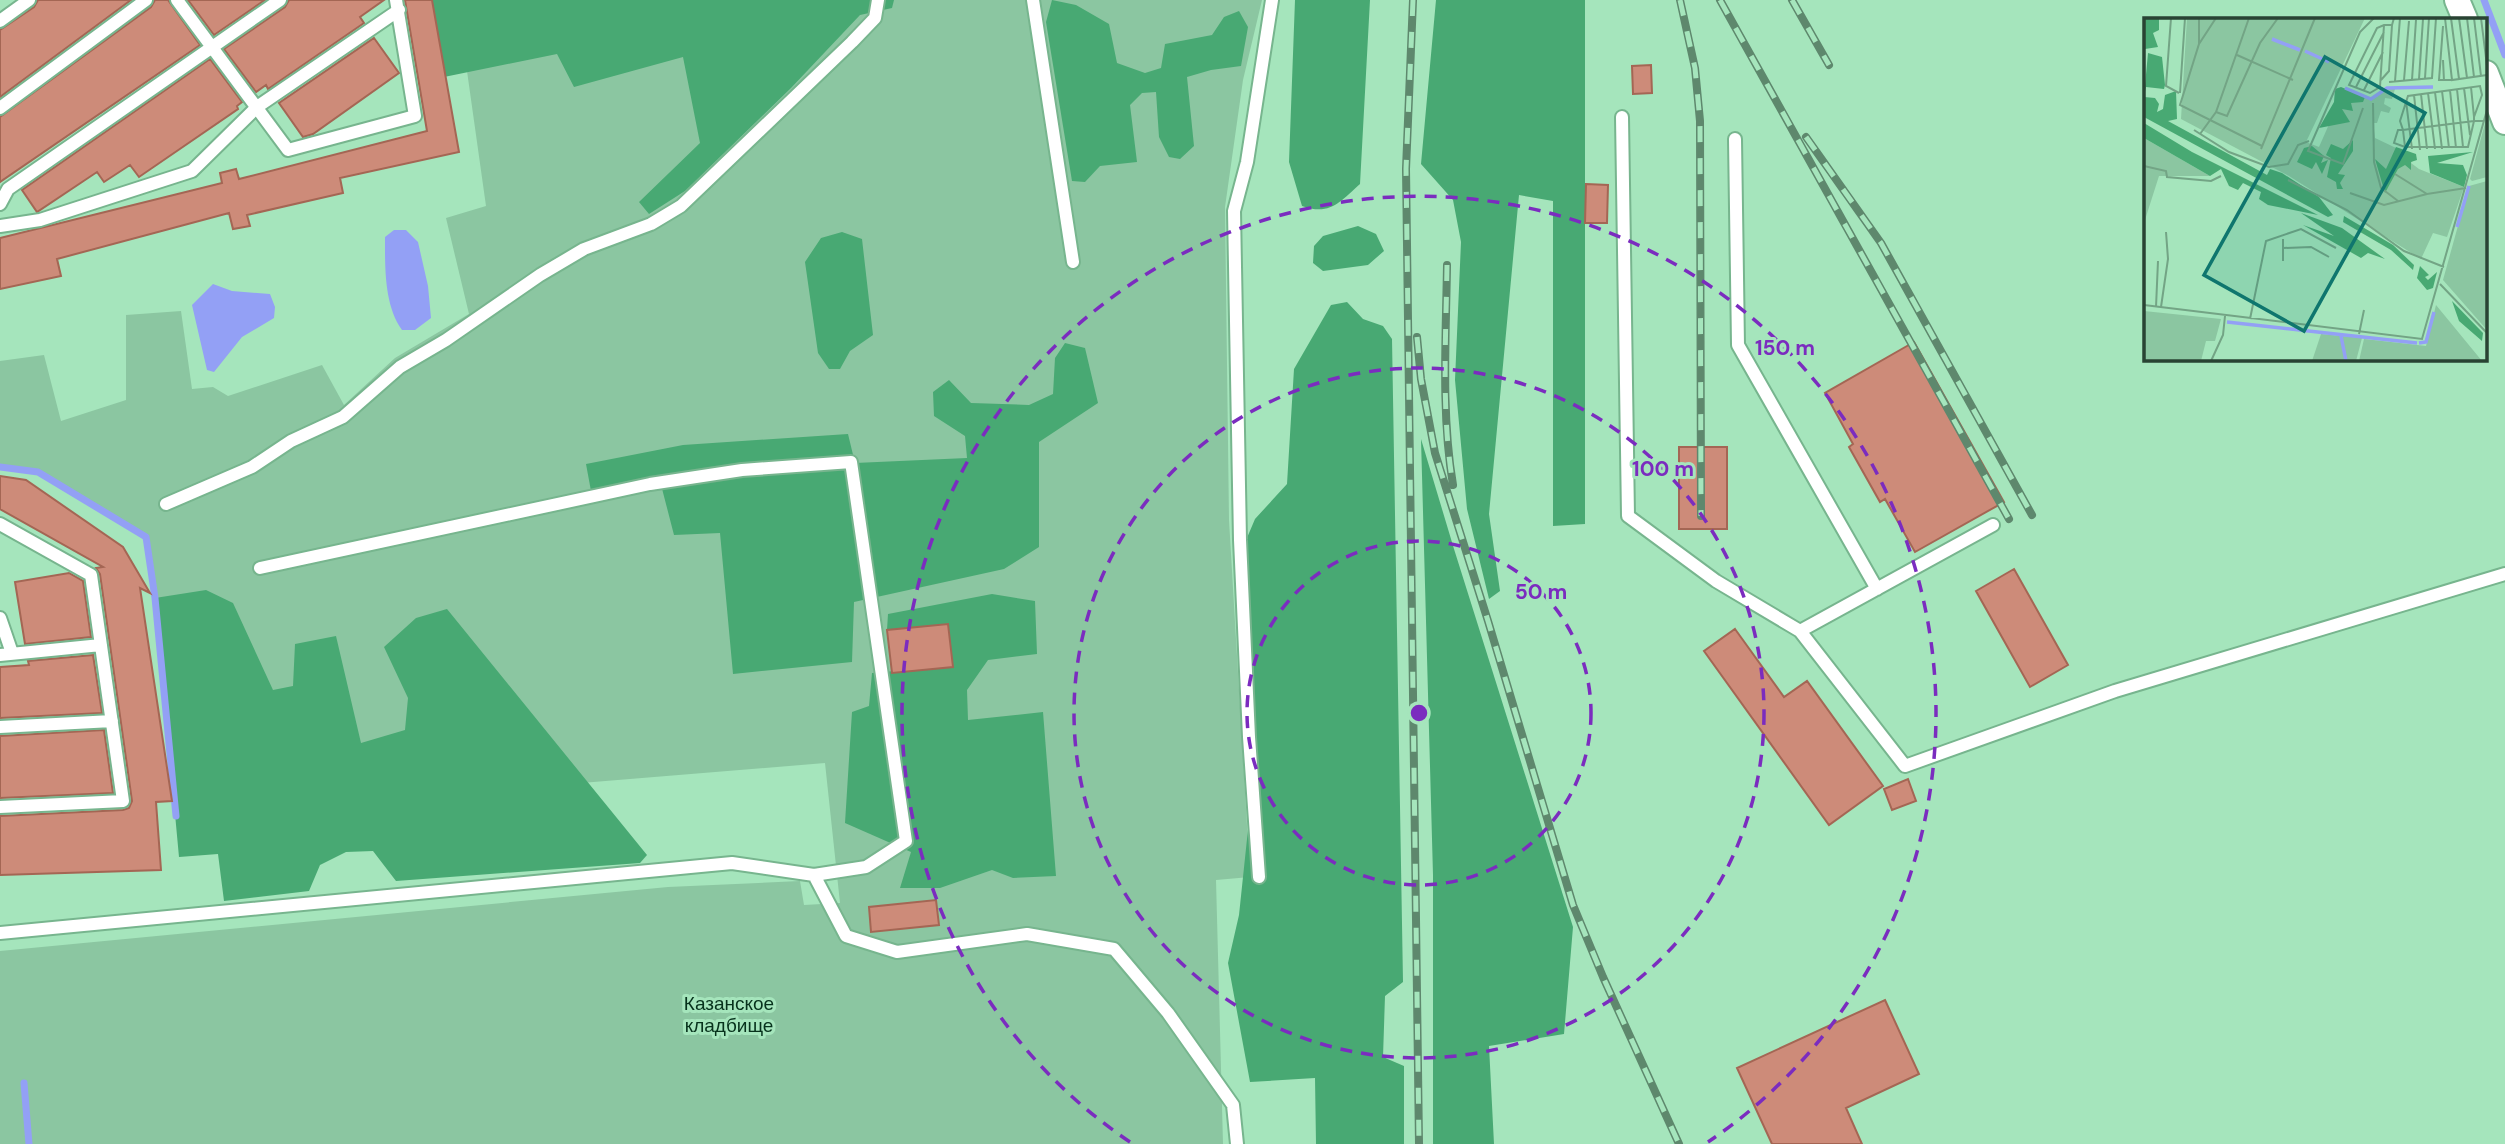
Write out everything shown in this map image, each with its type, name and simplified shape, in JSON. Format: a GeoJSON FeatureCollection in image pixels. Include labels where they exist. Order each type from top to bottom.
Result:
{"type":"FeatureCollection","features":[{"type":"Feature","properties":{"kind":"street"},"geometry":{"type":"LineString","coordinates":[[2457,0],[2465,18]]}},
{"type":"Feature","properties":{"kind":"street"},"geometry":{"type":"LineString","coordinates":[[2488,78],[2505,122]]}},
{"type":"Feature","properties":{"kind":"lane"},"geometry":{"type":"LineString","coordinates":[[0,21],[29,0]]}},
{"type":"Feature","properties":{"kind":"lane"},"geometry":{"type":"LineString","coordinates":[[0,108],[146,0]]}},
{"type":"Feature","properties":{"kind":"lane"},"geometry":{"type":"LineString","coordinates":[[0,226],[40,219],[192,171],[257,107],[397,5],[415,117],[288,150],[257,107],[177,0]]}},
{"type":"Feature","properties":{"kind":"lane"},"geometry":{"type":"LineString","coordinates":[[0,204],[8,189],[279,0]]}},
{"type":"Feature","properties":{"kind":"lane"},"geometry":{"type":"LineString","coordinates":[[166,504],[252,467],[291,441],[343,417],[400,367],[446,340],[540,275],[584,249],[651,224],[681,206],[875,18],[878,0]]}},
{"type":"Feature","properties":{"kind":"lane"},"geometry":{"type":"LineString","coordinates":[[1033,0],[1073,262]]}},
{"type":"Feature","properties":{"kind":"lane"},"geometry":{"type":"LineString","coordinates":[[1259,877],[1249,737],[1240,540],[1234,211],[1247,162],[1272,0]]}},
{"type":"Feature","properties":{"kind":"lane"},"geometry":{"type":"LineString","coordinates":[[1622,117],[1628,516],[1716,581],[1800,631],[1905,766],[2115,691],[2505,574]]}},
{"type":"Feature","properties":{"kind":"lane"},"geometry":{"type":"LineString","coordinates":[[1735,139],[1738,345],[1877,589]]}},
{"type":"Feature","properties":{"kind":"lane"},"geometry":{"type":"LineString","coordinates":[[0,933],[732,863],[814,875],[866,867],[906,841],[851,462],[742,470],[650,484],[260,568]]}},
{"type":"Feature","properties":{"kind":"lane"},"geometry":{"type":"LineString","coordinates":[[0,524],[91,575],[123,801],[0,807]]}},
{"type":"Feature","properties":{"kind":"lane"},"geometry":{"type":"LineString","coordinates":[[1800,631],[1993,525]]}},
{"type":"Feature","properties":{"kind":"lane"},"geometry":{"type":"LineString","coordinates":[[0,618],[6,654],[101,645]]}},
{"type":"Feature","properties":{"kind":"lane"},"geometry":{"type":"LineString","coordinates":[[0,727],[111,721]]}},
{"type":"Feature","properties":{"kind":"lane"},"geometry":{"type":"LineString","coordinates":[[814,875],[846,936],[897,952],[1027,934],[1114,949],[1168,1013],[1233,1105],[1237,1144]]}},
{"type":"Feature","properties":{"kind":"green space"},"geometry":{"type":"Polygon","coordinates":[[[431,0],[894,0],[892,8],[860,15],[791,88],[685,191],[649,214],[639,202],[700,143],[683,57],[574,87],[557,54],[444,77],[431,0]]]}},
{"type":"Feature","properties":{"kind":"green space","name":"Казанское кладбище"},"geometry":{"type":"Polygon","coordinates":[[[457,0],[1262,0],[1243,80],[1225,207],[1229,520],[1250,877],[1216,880],[1223,1144],[0,1144],[0,951],[668,887],[800,881],[804,905],[840,903],[825,763],[176,816],[155,598],[146,537],[38,472],[0,467],[0,361],[44,355],[61,421],[126,400],[126,315],[181,311],[192,389],[213,387],[228,396],[322,365],[344,405],[395,358],[469,314],[446,218],[486,206],[457,0]]]}},
{"type":"Feature","properties":{"kind":"green space"},"geometry":{"type":"Polygon","coordinates":[[[1052,0],[1076,5],[1109,24],[1117,63],[1145,73],[1161,68],[1165,44],[1212,35],[1224,17],[1239,11],[1248,27],[1241,66],[1187,77],[1194,146],[1180,159],[1169,157],[1159,137],[1156,92],[1142,93],[1130,105],[1137,162],[1100,166],[1085,182],[1072,181],[1046,22],[1052,0]]]}},
{"type":"Feature","properties":{"kind":"green space"},"geometry":{"type":"Polygon","coordinates":[[[1295,0],[1370,0],[1360,184],[1334,206],[1320,209],[1302,206],[1289,162],[1295,0]]]}},
{"type":"Feature","properties":{"kind":"green space"},"geometry":{"type":"Polygon","coordinates":[[[1436,0],[1585,0],[1585,524],[1553,526],[1553,201],[1519,195],[1489,514],[1500,591],[1489,599],[1467,509],[1455,380],[1461,242],[1453,200],[1421,164],[1436,0]]]}},
{"type":"Feature","properties":{"kind":"green space"},"geometry":{"type":"Polygon","coordinates":[[[1358,226],[1376,234],[1384,251],[1368,265],[1323,271],[1313,263],[1314,246],[1323,236],[1358,226]]]}},
{"type":"Feature","properties":{"kind":"green space"},"geometry":{"type":"Polygon","coordinates":[[[842,232],[862,239],[873,335],[850,351],[840,369],[829,369],[818,353],[805,262],[821,238],[842,232]]]}},
{"type":"Feature","properties":{"kind":"green space"},"geometry":{"type":"Polygon","coordinates":[[[1347,302],[1363,319],[1383,326],[1392,339],[1403,982],[1385,996],[1383,1057],[1404,1066],[1404,1144],[1316,1144],[1315,1078],[1250,1082],[1228,963],[1239,915],[1251,801],[1241,552],[1255,519],[1287,484],[1294,369],[1331,305],[1347,302]]]}},
{"type":"Feature","properties":{"kind":"green space"},"geometry":{"type":"Polygon","coordinates":[[[1065,343],[1085,348],[1098,403],[1039,442],[1039,547],[1004,569],[854,602],[852,662],[733,674],[720,533],[674,535],[659,477],[591,491],[586,464],[683,445],[848,434],[855,463],[967,458],[965,436],[934,416],[933,392],[949,380],[971,403],[1029,405],[1053,394],[1055,358],[1065,343]]]}},
{"type":"Feature","properties":{"kind":"green space"},"geometry":{"type":"Polygon","coordinates":[[[1421,439],[1573,927],[1564,1034],[1489,1046],[1494,1144],[1433,1144],[1433,875],[1421,439]]]}},
{"type":"Feature","properties":{"kind":"green space"},"geometry":{"type":"Polygon","coordinates":[[[206,590],[233,603],[273,690],[293,686],[295,644],[336,636],[361,743],[405,730],[408,698],[384,647],[416,618],[447,609],[647,855],[640,863],[396,881],[373,851],[346,852],[320,865],[309,891],[224,901],[218,854],[179,857],[155,598],[206,590]]]}},
{"type":"Feature","properties":{"kind":"green space"},"geometry":{"type":"Polygon","coordinates":[[[992,594],[1035,601],[1037,654],[988,660],[967,690],[968,720],[1043,712],[1056,876],[1013,878],[992,870],[940,888],[900,888],[911,852],[845,823],[852,712],[869,706],[872,673],[952,666],[948,624],[887,630],[888,614],[992,594]]]}},
{"type":"Feature","properties":{"kind":"water"},"geometry":{"type":"Polygon","coordinates":[[[394,230],[406,230],[418,242],[428,286],[431,318],[415,330],[402,330],[389,297],[385,237],[394,230]]]}},
{"type":"Feature","properties":{"kind":"water"},"geometry":{"type":"Polygon","coordinates":[[[213,284],[232,291],[270,294],[275,307],[274,318],[242,337],[214,372],[207,370],[192,305],[213,284]]]}},
{"type":"Feature","properties":{"kind":"building"},"geometry":{"type":"Polygon","coordinates":[[[38,0],[131,0],[0,97],[0,30],[34,7],[38,0]]]}},
{"type":"Feature","properties":{"kind":"building"},"geometry":{"type":"Polygon","coordinates":[[[155,0],[168,0],[200,45],[0,182],[0,117],[151,7],[155,0]]]}},
{"type":"Feature","properties":{"kind":"building"},"geometry":{"type":"Polygon","coordinates":[[[188,0],[265,0],[214,35],[188,0]]]}},
{"type":"Feature","properties":{"kind":"building"},"geometry":{"type":"Polygon","coordinates":[[[289,0],[384,0],[360,17],[364,23],[268,89],[266,85],[256,92],[224,49],[285,7],[289,0]]]}},
{"type":"Feature","properties":{"kind":"building"},"geometry":{"type":"Polygon","coordinates":[[[405,0],[432,0],[459,152],[340,178],[343,193],[247,215],[250,226],[233,229],[229,213],[57,259],[61,276],[0,289],[0,238],[222,183],[220,173],[236,169],[239,179],[427,131],[405,0]]]}},
{"type":"Feature","properties":{"kind":"building"},"geometry":{"type":"Polygon","coordinates":[[[374,38],[399,73],[313,134],[303,137],[279,103],[374,38]]]}},
{"type":"Feature","properties":{"kind":"building"},"geometry":{"type":"Polygon","coordinates":[[[210,59],[242,102],[237,106],[238,109],[139,177],[130,165],[104,182],[97,172],[37,212],[22,190],[210,59]]]}},
{"type":"Feature","properties":{"kind":"building"},"geometry":{"type":"Polygon","coordinates":[[[1651,65],[1652,93],[1633,94],[1632,66],[1651,65]]]}},
{"type":"Feature","properties":{"kind":"building"},"geometry":{"type":"Polygon","coordinates":[[[1586,184],[1608,185],[1607,223],[1585,223],[1586,184]]]}},
{"type":"Feature","properties":{"kind":"building"},"geometry":{"type":"Polygon","coordinates":[[[1914,342],[2004,502],[1915,552],[1885,499],[1880,502],[1849,447],[1853,444],[1825,393],[1914,342]]]}},
{"type":"Feature","properties":{"kind":"building"},"geometry":{"type":"Polygon","coordinates":[[[1679,447],[1727,447],[1727,529],[1679,529],[1679,447]]]}},
{"type":"Feature","properties":{"kind":"building"},"geometry":{"type":"Polygon","coordinates":[[[0,476],[26,480],[123,547],[150,593],[140,588],[172,801],[156,802],[161,870],[0,875],[0,816],[123,810],[129,808],[132,801],[100,574],[96,568],[103,567],[0,509],[0,476]]]}},
{"type":"Feature","properties":{"kind":"building"},"geometry":{"type":"Polygon","coordinates":[[[2014,569],[2068,665],[2030,687],[1976,591],[2014,569]]]}},
{"type":"Feature","properties":{"kind":"building"},"geometry":{"type":"Polygon","coordinates":[[[69,573],[83,581],[91,637],[25,644],[15,582],[69,573]]]}},
{"type":"Feature","properties":{"kind":"building"},"geometry":{"type":"Polygon","coordinates":[[[948,624],[953,667],[892,673],[887,630],[948,624]]]}},
{"type":"Feature","properties":{"kind":"building"},"geometry":{"type":"Polygon","coordinates":[[[1735,629],[1784,697],[1807,681],[1883,786],[1829,825],[1704,651],[1735,629]]]}},
{"type":"Feature","properties":{"kind":"building"},"geometry":{"type":"Polygon","coordinates":[[[93,655],[102,713],[0,718],[0,667],[29,665],[28,661],[93,655]]]}},
{"type":"Feature","properties":{"kind":"building"},"geometry":{"type":"Polygon","coordinates":[[[104,730],[113,793],[0,798],[0,736],[104,730]]]}},
{"type":"Feature","properties":{"kind":"building"},"geometry":{"type":"Polygon","coordinates":[[[1908,779],[1916,801],[1892,810],[1884,789],[1908,779]]]}},
{"type":"Feature","properties":{"kind":"building"},"geometry":{"type":"Polygon","coordinates":[[[936,900],[939,925],[871,932],[869,907],[936,900]]]}},
{"type":"Feature","properties":{"kind":"building"},"geometry":{"type":"Polygon","coordinates":[[[1885,1000],[1919,1074],[1846,1108],[1862,1144],[1772,1144],[1737,1068],[1885,1000]]]}},
{"type":"Feature","properties":{"kind":"waterway"},"geometry":{"type":"LineString","coordinates":[[2484,0],[2505,55]]}},
{"type":"Feature","properties":{"kind":"waterway"},"geometry":{"type":"LineString","coordinates":[[0,467],[38,472],[146,537],[155,598],[176,816]]}},
{"type":"Feature","properties":{"kind":"waterway"},"geometry":{"type":"LineString","coordinates":[[24,1083],[29,1144]]}},
{"type":"Feature","properties":{"kind":"railway"},"geometry":{"type":"LineString","coordinates":[[1413,0],[1406,169],[1419,1144]]}},
{"type":"Feature","properties":{"kind":"railway"},"geometry":{"type":"LineString","coordinates":[[1680,0],[1695,68],[1700,121],[1701,516]]}},
{"type":"Feature","properties":{"kind":"railway"},"geometry":{"type":"LineString","coordinates":[[1720,0],[2009,519]]}},
{"type":"Feature","properties":{"kind":"railway"},"geometry":{"type":"LineString","coordinates":[[1792,0],[1829,65]]}},
{"type":"Feature","properties":{"kind":"railway"},"geometry":{"type":"LineString","coordinates":[[1806,137],[1881,243],[2032,515]]}},
{"type":"Feature","properties":{"kind":"railway"},"geometry":{"type":"LineString","coordinates":[[1447,265],[1446,403],[1453,485]]}},
{"type":"Feature","properties":{"kind":"railway"},"geometry":{"type":"LineString","coordinates":[[1417,337],[1421,379],[1435,453],[1573,905],[1679,1144]]}}]}
